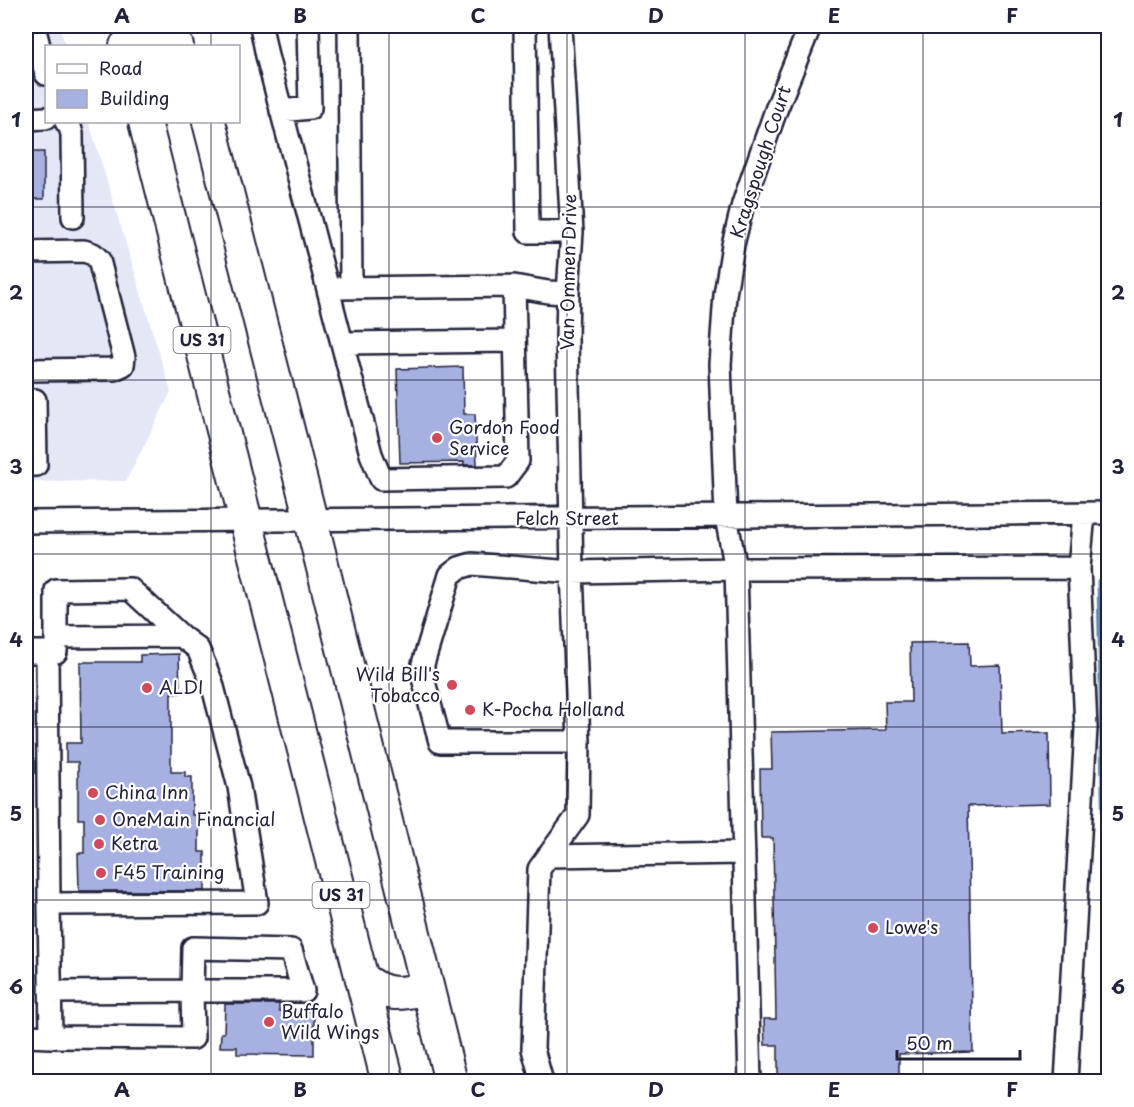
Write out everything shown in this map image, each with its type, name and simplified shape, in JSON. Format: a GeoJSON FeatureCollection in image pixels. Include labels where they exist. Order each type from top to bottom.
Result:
{"type":"FeatureCollection","features":[{"type":"Feature","properties":{"kind":"highway"},"geometry":{"type":"LineString","coordinates":[[183,26],[189,45]]}},
{"type":"Feature","properties":{"kind":"highway"},"geometry":{"type":"LineString","coordinates":[[124,39],[157,39],[175,45]]}},
{"type":"Feature","properties":{"kind":"highway","name":"US 31"},"geometry":{"type":"LineString","coordinates":[[145,123],[248,521],[388,1082]]}},
{"type":"Feature","properties":{"kind":"highway"},"geometry":{"type":"LineString","coordinates":[[209,123],[451,1082]]}},
{"type":"Feature","properties":{"kind":"highway"},"geometry":{"type":"LineString","coordinates":[[362,978],[382,991],[393,994],[427,988]]}},
{"type":"Feature","properties":{"kind":"street"},"geometry":{"type":"LineString","coordinates":[[34,26],[45,70]]}},
{"type":"Feature","properties":{"kind":"street"},"geometry":{"type":"LineString","coordinates":[[261,26],[371,454],[381,478],[506,477],[518,461],[514,285]]}},
{"type":"Feature","properties":{"kind":"street"},"geometry":{"type":"LineString","coordinates":[[281,111],[310,108],[308,26]]}},
{"type":"Feature","properties":{"kind":"street"},"geometry":{"type":"LineString","coordinates":[[350,26],[351,288]]}},
{"type":"Feature","properties":{"kind":"street"},"geometry":{"type":"LineString","coordinates":[[525,26],[528,232],[572,232]]}},
{"type":"Feature","properties":{"kind":"street","name":"Van Ommen Drive"},"geometry":{"type":"LineString","coordinates":[[542,1082],[533,1049],[539,869],[578,814],[579,742],[570,519],[567,338],[572,232],[560,26]]}},
{"type":"Feature","properties":{"kind":"street","name":"Kragspough Court"},"geometry":{"type":"LineString","coordinates":[[750,1082],[736,569],[726,518],[720,364],[725,295],[733,245],[743,204],[772,120],[810,26]]}},
{"type":"Feature","properties":{"kind":"street"},"geometry":{"type":"LineString","coordinates":[[26,118],[45,118]]}},
{"type":"Feature","properties":{"kind":"street"},"geometry":{"type":"LineString","coordinates":[[67,123],[72,134],[73,217]]}},
{"type":"Feature","properties":{"kind":"street"},"geometry":{"type":"LineString","coordinates":[[26,252],[84,252],[93,254],[99,260],[124,357],[123,365],[114,369],[26,370]]}},
{"type":"Feature","properties":{"kind":"street"},"geometry":{"type":"LineString","coordinates":[[327,288],[514,285],[548,292],[568,293]]}},
{"type":"Feature","properties":{"kind":"street"},"geometry":{"type":"LineString","coordinates":[[342,344],[515,341]]}},
{"type":"Feature","properties":{"kind":"street"},"geometry":{"type":"LineString","coordinates":[[26,400],[35,400],[36,465],[26,465]]}},
{"type":"Feature","properties":{"kind":"street","name":"Felch Street"},"geometry":{"type":"LineString","coordinates":[[26,522],[726,518],[1108,513]]}},
{"type":"Feature","properties":{"kind":"street"},"geometry":{"type":"LineString","coordinates":[[1066,1082],[1086,729],[1079,568],[1084,514]]}},
{"type":"Feature","properties":{"kind":"street"},"geometry":{"type":"LineString","coordinates":[[579,742],[440,742],[423,678],[423,664],[450,575],[459,568],[472,564],[572,572],[1079,568]]}},
{"type":"Feature","properties":{"kind":"street"},"geometry":{"type":"LineString","coordinates":[[49,904],[257,903],[239,787],[212,683],[198,649],[130,589],[56,590],[52,644],[49,904],[51,1037]]}},
{"type":"Feature","properties":{"kind":"street"},"geometry":{"type":"LineString","coordinates":[[26,652],[52,644],[181,636]]}},
{"type":"Feature","properties":{"kind":"street"},"geometry":{"type":"LineString","coordinates":[[548,856],[744,853]]}},
{"type":"Feature","properties":{"kind":"street"},"geometry":{"type":"LineString","coordinates":[[26,1036],[193,1038],[192,992],[193,948],[291,950],[303,991],[192,992],[50,992]]}},
{"type":"Feature","properties":{"kind":"shaded area"},"geometry":{"type":"Polygon","coordinates":[[[26,26],[59,26],[66,45],[45,45],[45,123],[89,123],[171,392],[126,481],[26,482],[26,26]]]}},
{"type":"Feature","properties":{"kind":"building"},"geometry":{"type":"Polygon","coordinates":[[[26,152],[44,152],[44,199],[26,199],[26,152]]]}},
{"type":"Feature","properties":{"kind":"building","name":"Gordon Food Service"},"geometry":{"type":"Polygon","coordinates":[[[463,367],[464,414],[475,414],[477,465],[464,465],[464,462],[400,463],[397,369],[463,367]]]}},
{"type":"Feature","properties":{"kind":"building","name":"Lowe's"},"geometry":{"type":"Polygon","coordinates":[[[969,642],[970,666],[1000,665],[1002,734],[1049,733],[1050,804],[968,806],[973,1052],[899,1054],[899,1082],[778,1082],[778,1045],[765,1045],[764,1019],[776,1019],[773,838],[761,838],[760,769],[772,769],[771,732],[886,730],[885,702],[911,702],[910,643],[969,642]]]}},
{"type":"Feature","properties":{"kind":"building"},"geometry":{"type":"Polygon","coordinates":[[[179,654],[180,693],[171,693],[171,772],[185,772],[185,777],[192,777],[192,815],[199,815],[199,852],[205,852],[205,891],[79,891],[78,853],[84,853],[84,819],[78,819],[78,762],[66,762],[66,743],[81,743],[80,662],[140,662],[140,655],[179,654]]]}},
{"type":"Feature","properties":{"kind":"building","name":"Buffalo Wild Wings"},"geometry":{"type":"Polygon","coordinates":[[[225,1004],[279,1004],[279,1011],[314,1011],[314,1055],[237,1054],[237,1047],[220,1047],[221,1033],[224,1033],[225,1004]]]}},
{"type":"Feature","properties":{"kind":"waterway"},"geometry":{"type":"LineString","coordinates":[[1108,575],[1099,581],[1108,1055]]}},
{"type":"Feature","properties":{"kind":"place","name":"Gordon Food Service"},"geometry":{"type":"Point","coordinates":[437,438]}},
{"type":"Feature","properties":{"kind":"place","name":"Wild Bill's Tobacco"},"geometry":{"type":"Point","coordinates":[452,685]}},
{"type":"Feature","properties":{"kind":"place","name":"ALDI"},"geometry":{"type":"Point","coordinates":[147,688]}},
{"type":"Feature","properties":{"kind":"place","name":"K-Pocha Holland"},"geometry":{"type":"Point","coordinates":[470,710]}},
{"type":"Feature","properties":{"kind":"place","name":"China Inn"},"geometry":{"type":"Point","coordinates":[93,793]}},
{"type":"Feature","properties":{"kind":"place","name":"OneMain Financial"},"geometry":{"type":"Point","coordinates":[100,820]}},
{"type":"Feature","properties":{"kind":"place","name":"Ketra"},"geometry":{"type":"Point","coordinates":[99,844]}},
{"type":"Feature","properties":{"kind":"place","name":"F45 Training"},"geometry":{"type":"Point","coordinates":[101,873]}},
{"type":"Feature","properties":{"kind":"place","name":"Lowe's"},"geometry":{"type":"Point","coordinates":[873,928]}},
{"type":"Feature","properties":{"kind":"place","name":"Buffalo Wild Wings"},"geometry":{"type":"Point","coordinates":[269,1022]}}]}
